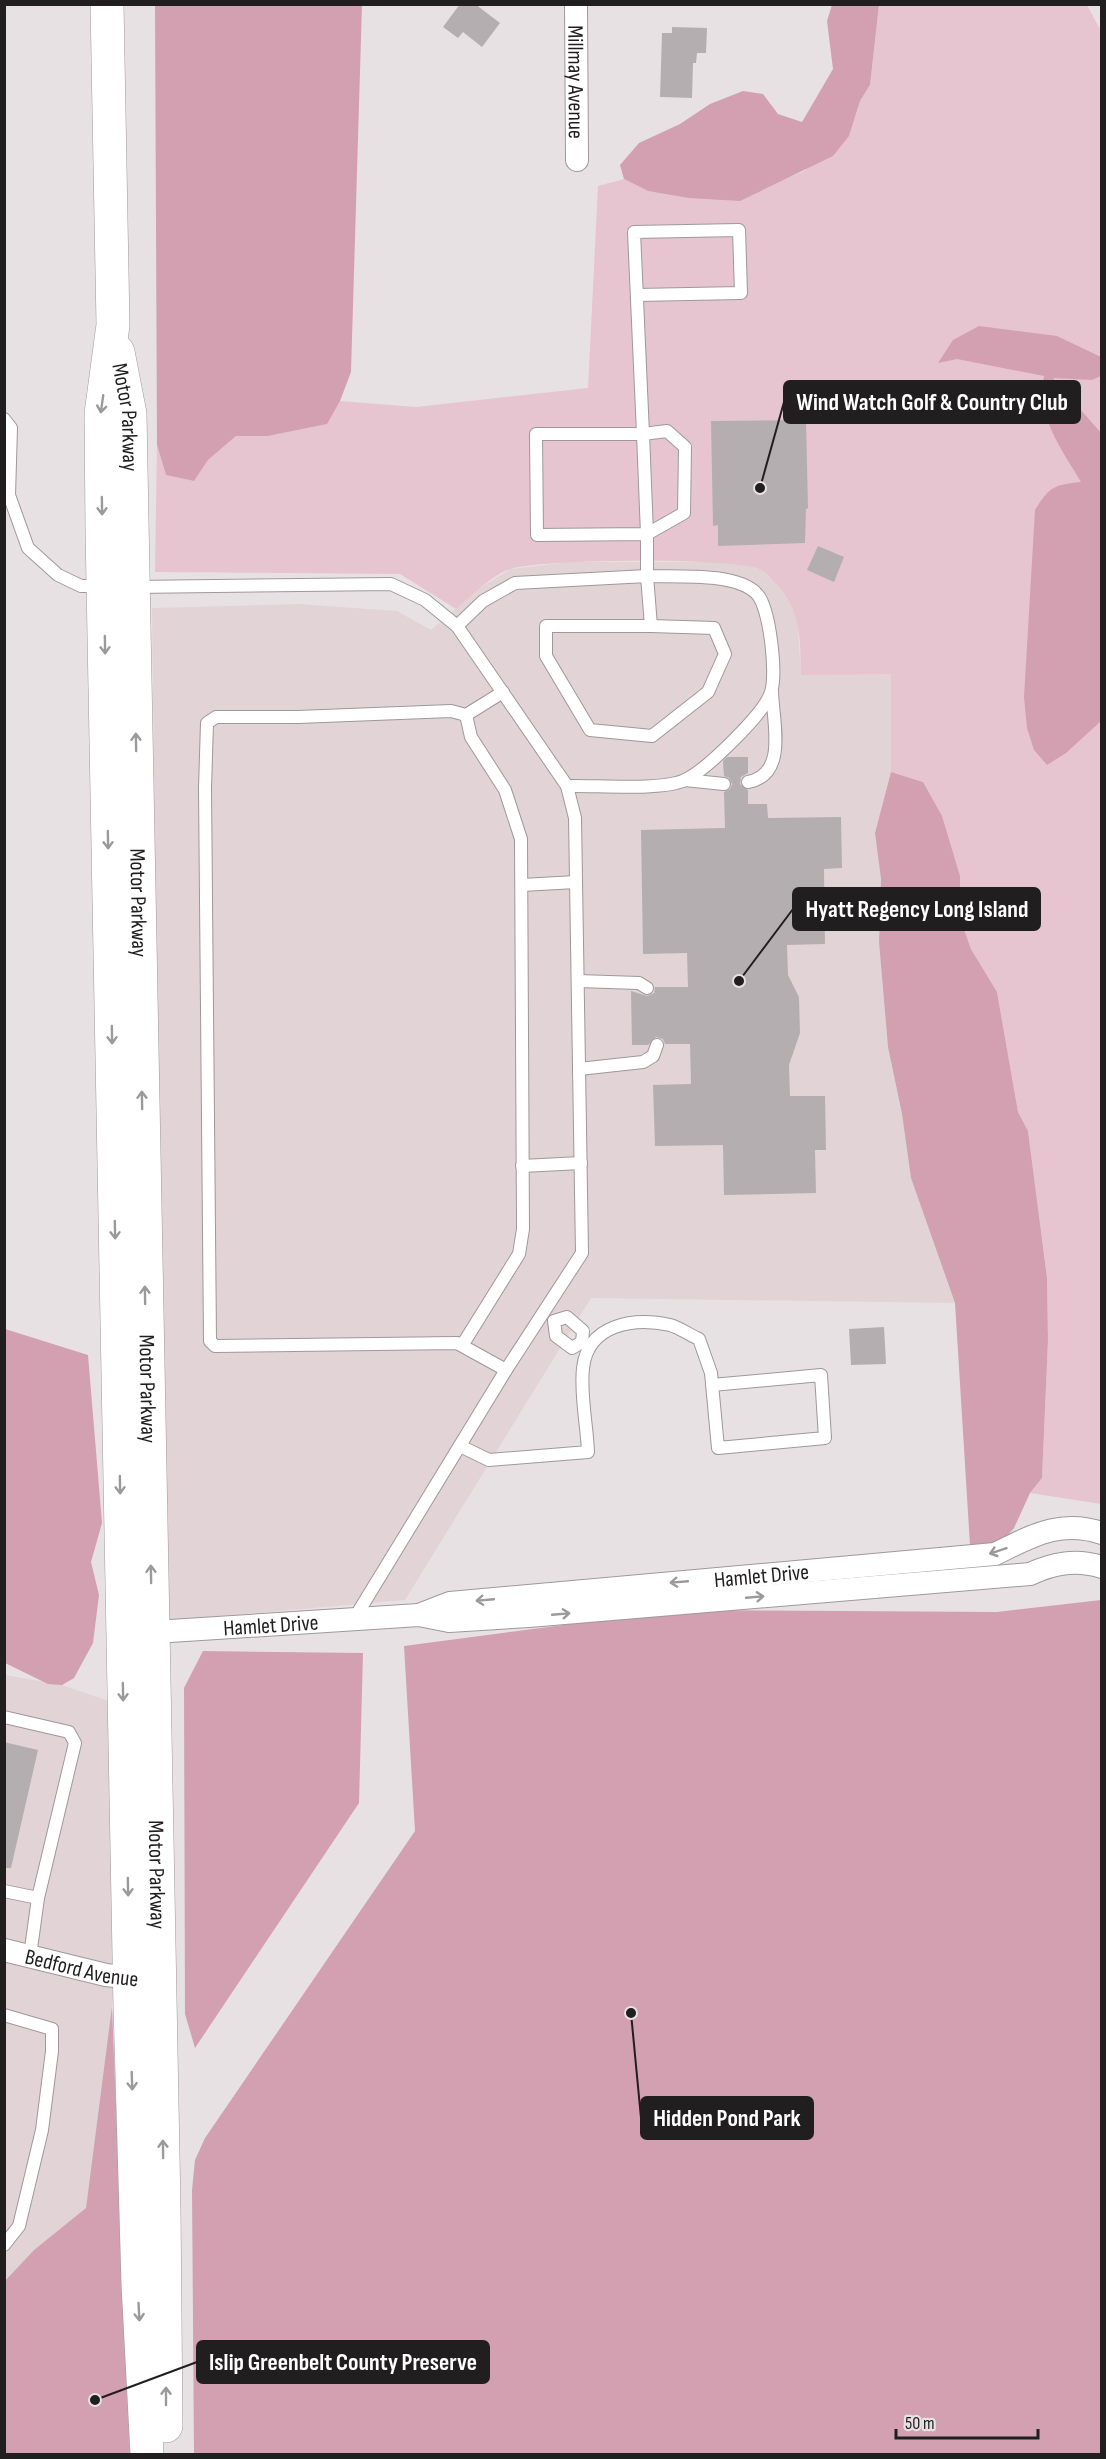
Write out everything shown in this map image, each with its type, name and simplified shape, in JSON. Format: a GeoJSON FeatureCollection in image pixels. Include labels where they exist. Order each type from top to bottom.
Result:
{"type":"FeatureCollection","features":[{"type":"Feature","properties":{"kind":"main road","name":"Motor Parkway"},"geometry":{"type":"LineString","coordinates":[[107,4],[113,325],[130,414],[119,587],[137,1633],[144,1979],[166,2454]]}},
{"type":"Feature","properties":{"kind":"main road","name":"Motor Parkway"},"geometry":{"type":"LineString","coordinates":[[144,1979],[138,2284],[147,2454]]}},
{"type":"Feature","properties":{"kind":"street","name":"Millmay Avenue"},"geometry":{"type":"LineString","coordinates":[[576,4],[577,160]]}},
{"type":"Feature","properties":{"kind":"street","name":"Hamlet Drive"},"geometry":{"type":"LineString","coordinates":[[419,1615],[450,1603],[995,1554],[1035,1533],[1083,1527],[1101,1533]]}},
{"type":"Feature","properties":{"kind":"street"},"geometry":{"type":"LineString","coordinates":[[1026,1539],[1030,1574]]}},
{"type":"Feature","properties":{"kind":"street","name":"Hamlet Drive"},"geometry":{"type":"LineString","coordinates":[[137,1633],[419,1615],[449,1621],[529,1616],[1030,1574],[1048,1566],[1073,1562],[1085,1562],[1101,1567]]}},
{"type":"Feature","properties":{"kind":"street","name":"Bedford Avenue"},"geometry":{"type":"LineString","coordinates":[[4,1950],[144,1979]]}},
{"type":"Feature","properties":{"kind":"lane"},"geometry":{"type":"LineString","coordinates":[[638,295],[741,293],[739,230],[634,232],[647,576],[651,626]]}},
{"type":"Feature","properties":{"kind":"lane"},"geometry":{"type":"LineString","coordinates":[[4,419],[11,428],[9,495],[28,548],[58,574],[81,586],[391,584],[425,600],[457,626],[567,786],[575,818],[582,1253],[506,1370],[354,1619]]}},
{"type":"Feature","properties":{"kind":"lane"},"geometry":{"type":"LineString","coordinates":[[667,431],[685,447],[684,513],[647,534],[537,535],[536,434],[643,434],[667,431]]}},
{"type":"Feature","properties":{"kind":"lane"},"geometry":{"type":"LineString","coordinates":[[457,626],[483,601],[514,584],[647,576],[733,580],[757,594],[768,614],[772,646],[775,756],[772,769],[765,777],[748,782]]}},
{"type":"Feature","properties":{"kind":"lane"},"geometry":{"type":"LineString","coordinates":[[546,626],[651,626],[714,628],[725,654],[708,692],[652,736],[590,730],[546,656],[546,626]]}},
{"type":"Feature","properties":{"kind":"lane"},"geometry":{"type":"LineString","coordinates":[[503,692],[466,715],[451,711],[298,717],[216,717],[207,723],[205,788],[210,1341],[215,1346],[464,1344],[506,1370]]}},
{"type":"Feature","properties":{"kind":"lane"},"geometry":{"type":"LineString","coordinates":[[685,780],[723,750],[757,715],[772,692]]}},
{"type":"Feature","properties":{"kind":"lane"},"geometry":{"type":"LineString","coordinates":[[464,1344],[519,1254],[523,1236],[521,839],[505,790],[471,737],[466,715]]}},
{"type":"Feature","properties":{"kind":"lane"},"geometry":{"type":"LineString","coordinates":[[567,786],[662,784],[685,780],[724,784]]}},
{"type":"Feature","properties":{"kind":"lane"},"geometry":{"type":"LineString","coordinates":[[522,885],[576,882]]}},
{"type":"Feature","properties":{"kind":"lane"},"geometry":{"type":"LineString","coordinates":[[578,981],[639,983],[647,987]]}},
{"type":"Feature","properties":{"kind":"lane"},"geometry":{"type":"LineString","coordinates":[[579,1069],[643,1062],[653,1056],[657,1045]]}},
{"type":"Feature","properties":{"kind":"lane"},"geometry":{"type":"LineString","coordinates":[[522,1166],[581,1163]]}},
{"type":"Feature","properties":{"kind":"lane"},"geometry":{"type":"LineString","coordinates":[[544,1312],[554,1321],[556,1336],[572,1348],[586,1345],[621,1323],[645,1321],[672,1326],[699,1339],[706,1354],[712,1385],[717,1448],[825,1438],[821,1375],[712,1385]]}},
{"type":"Feature","properties":{"kind":"lane"},"geometry":{"type":"LineString","coordinates":[[460,1446],[489,1460],[588,1452],[583,1368],[586,1345],[583,1331],[567,1317],[554,1321]]}},
{"type":"Feature","properties":{"kind":"lane"},"geometry":{"type":"LineString","coordinates":[[4,1717],[69,1732],[75,1743],[38,1898],[30,1956]]}},
{"type":"Feature","properties":{"kind":"lane"},"geometry":{"type":"LineString","coordinates":[[4,1891],[38,1898]]}},
{"type":"Feature","properties":{"kind":"lane"},"geometry":{"type":"LineString","coordinates":[[4,2015],[52,2029],[52,2051],[40,2141],[19,2226],[4,2245]]}},
{"type":"Feature","properties":{"kind":"shaded area"},"geometry":{"type":"Polygon","coordinates":[[[155,5],[362,5],[351,372],[340,401],[327,424],[268,436],[236,436],[208,460],[194,481],[166,475],[157,445],[155,5]]]}},
{"type":"Feature","properties":{"kind":"shaded area"},"geometry":{"type":"Polygon","coordinates":[[[832,5],[879,5],[870,85],[860,101],[849,136],[833,156],[740,201],[689,198],[648,191],[624,179],[620,165],[639,143],[680,124],[710,104],[743,91],[763,94],[778,114],[802,122],[833,69],[827,21],[832,5]]]}},
{"type":"Feature","properties":{"kind":"shaded area"},"geometry":{"type":"Polygon","coordinates":[[[879,5],[1087,5],[1102,33],[1101,1504],[1030,1493],[1042,1478],[1048,1340],[1047,1278],[1028,1131],[1018,1112],[997,992],[971,949],[960,918],[960,876],[923,782],[891,772],[891,674],[801,675],[798,625],[790,603],[765,572],[745,566],[679,561],[596,561],[529,566],[511,569],[496,576],[456,609],[400,574],[155,572],[157,445],[166,475],[194,481],[208,460],[236,436],[268,436],[326,424],[340,401],[416,407],[588,388],[598,186],[624,179],[648,191],[707,198],[773,184],[804,171],[849,136],[860,101],[870,85],[879,5]]]}},
{"type":"Feature","properties":{"kind":"shaded area"},"geometry":{"type":"Polygon","coordinates":[[[979,326],[1057,336],[1101,357],[1101,376],[1092,380],[1053,378],[1101,433],[1101,721],[1066,753],[1047,765],[1034,750],[1027,728],[1024,697],[1035,510],[1049,491],[1065,484],[1081,482],[1058,444],[1047,419],[1043,391],[1044,376],[957,359],[938,363],[953,340],[979,326]]]}},
{"type":"Feature","properties":{"kind":"shaded area"},"geometry":{"type":"Polygon","coordinates":[[[570,562],[734,562],[762,570],[786,594],[797,614],[801,675],[891,673],[891,772],[875,833],[881,879],[879,942],[888,1047],[902,1114],[911,1178],[955,1303],[591,1298],[405,1600],[164,1621],[152,608],[298,604],[397,611],[431,630],[481,587],[511,569],[570,562]]]}},
{"type":"Feature","properties":{"kind":"shaded area"},"geometry":{"type":"Polygon","coordinates":[[[891,772],[923,782],[942,816],[960,876],[960,918],[971,949],[997,992],[1018,1112],[1028,1131],[1047,1278],[1048,1340],[1042,1478],[1030,1493],[1014,1528],[985,1561],[970,1545],[955,1303],[911,1178],[902,1114],[888,1047],[879,942],[881,879],[875,833],[891,772]]]}},
{"type":"Feature","properties":{"kind":"shaded area"},"geometry":{"type":"Polygon","coordinates":[[[5,1329],[88,1355],[102,1523],[91,1562],[99,1595],[93,1643],[74,1678],[62,1685],[48,1684],[5,1663],[5,1329]]]}},
{"type":"Feature","properties":{"kind":"shaded area"},"geometry":{"type":"Polygon","coordinates":[[[1101,1600],[1101,2454],[194,2454],[192,2190],[195,2160],[205,2138],[415,1831],[404,1646],[678,1610],[997,1612],[1101,1600]]]}},
{"type":"Feature","properties":{"kind":"shaded area"},"geometry":{"type":"Polygon","coordinates":[[[203,1651],[363,1653],[359,1803],[195,2048],[185,2014],[184,1688],[203,1651]]]}},
{"type":"Feature","properties":{"kind":"shaded area"},"geometry":{"type":"Polygon","coordinates":[[[5,1675],[62,1685],[109,1701],[115,1982],[86,2208],[34,2250],[5,2282],[5,1675]]]}},
{"type":"Feature","properties":{"kind":"shaded area"},"geometry":{"type":"Polygon","coordinates":[[[112,2006],[130,2454],[5,2454],[4,2282],[34,2250],[86,2208],[112,2006]]]}},
{"type":"Feature","properties":{"kind":"building"},"geometry":{"type":"Polygon","coordinates":[[[460,4],[475,4],[500,23],[482,47],[463,32],[458,38],[443,27],[460,4]]]}},
{"type":"Feature","properties":{"kind":"building"},"geometry":{"type":"Polygon","coordinates":[[[672,27],[707,28],[706,53],[697,53],[696,63],[693,63],[692,98],[660,97],[662,33],[672,33],[672,27]]]}},
{"type":"Feature","properties":{"kind":"building"},"geometry":{"type":"Polygon","coordinates":[[[806,420],[808,508],[806,509],[805,543],[718,546],[718,525],[713,526],[711,421],[806,420]]]}},
{"type":"Feature","properties":{"kind":"building"},"geometry":{"type":"Polygon","coordinates":[[[818,546],[844,557],[834,582],[807,570],[818,546]]]}},
{"type":"Feature","properties":{"kind":"building"},"geometry":{"type":"Polygon","coordinates":[[[727,757],[748,757],[748,773],[741,777],[740,784],[748,790],[748,804],[767,804],[768,818],[841,817],[842,868],[824,869],[825,944],[787,945],[788,975],[799,997],[800,1033],[789,1065],[790,1096],[825,1096],[826,1150],[815,1150],[816,1193],[724,1195],[723,1145],[655,1146],[653,1085],[691,1084],[690,1044],[665,1044],[663,1039],[656,1037],[648,1045],[632,1045],[631,991],[647,996],[654,993],[655,987],[688,987],[687,953],[643,954],[641,830],[725,828],[724,792],[730,789],[732,784],[729,778],[724,776],[723,761],[727,757]]]}},
{"type":"Feature","properties":{"kind":"building"},"geometry":{"type":"Polygon","coordinates":[[[884,1327],[886,1364],[851,1365],[849,1329],[884,1327]]]}},
{"type":"Feature","properties":{"kind":"building"},"geometry":{"type":"Polygon","coordinates":[[[4,1742],[38,1750],[11,1868],[4,1868],[4,1742]]]}},
{"type":"Feature","properties":{"kind":"place","name":"Wind Watch Golf & Country Club"},"geometry":{"type":"Point","coordinates":[760,488]}},
{"type":"Feature","properties":{"kind":"place","name":"Hyatt Regency Long Island"},"geometry":{"type":"Point","coordinates":[739,981]}},
{"type":"Feature","properties":{"kind":"place","name":"Hidden Pond Park"},"geometry":{"type":"Point","coordinates":[631,2013]}},
{"type":"Feature","properties":{"kind":"place","name":"Islip Greenbelt County Preserve"},"geometry":{"type":"Point","coordinates":[95,2400]}}]}
